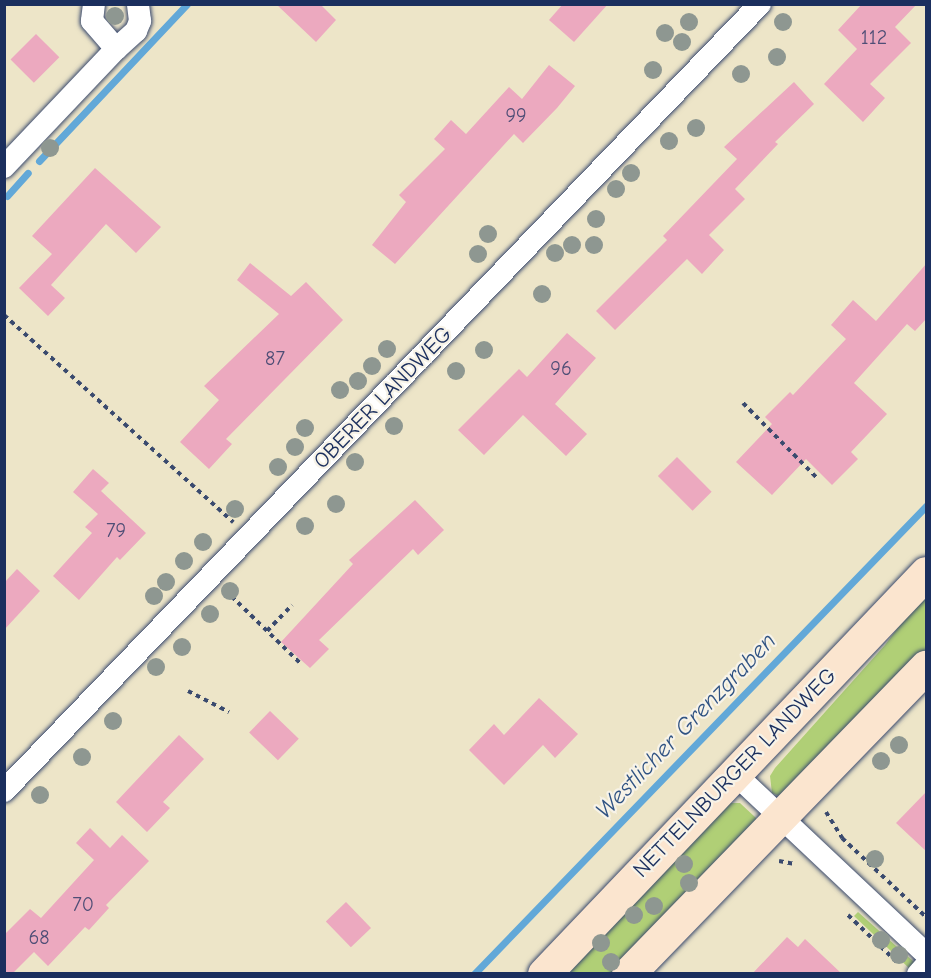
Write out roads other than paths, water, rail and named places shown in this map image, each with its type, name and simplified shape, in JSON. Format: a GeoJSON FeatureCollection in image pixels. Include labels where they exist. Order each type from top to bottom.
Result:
{"type":"FeatureCollection","features":[{"type":"Feature","properties":{"kind":"main road","name":"NETTELNBURGER LANDWEG"},"geometry":{"type":"LineString","coordinates":[[544,974],[927,573]]}},
{"type":"Feature","properties":{"kind":"main road"},"geometry":{"type":"LineString","coordinates":[[628,974],[927,667]]}},
{"type":"Feature","properties":{"kind":"street"},"geometry":{"type":"LineString","coordinates":[[4,167],[116,49],[136,31],[140,21],[138,4]]}},
{"type":"Feature","properties":{"kind":"street","name":"OBERER LANDWEG"},"geometry":{"type":"LineString","coordinates":[[4,792],[248,536],[530,248],[760,4]]}},
{"type":"Feature","properties":{"kind":"street"},"geometry":{"type":"LineString","coordinates":[[88,7],[92,21],[116,49]]}},
{"type":"Feature","properties":{"kind":"street"},"geometry":{"type":"LineString","coordinates":[[734,773],[783,816],[927,954]]}},
{"type":"Feature","properties":{"kind":"street"},"geometry":{"type":"LineString","coordinates":[[909,970],[927,965]]}},
{"type":"Feature","properties":{"kind":"waterway"},"geometry":{"type":"LineString","coordinates":[[39,161],[187,4]]}},
{"type":"Feature","properties":{"kind":"waterway"},"geometry":{"type":"LineString","coordinates":[[7,196],[28,173]]}},
{"type":"Feature","properties":{"kind":"waterway","name":"Westlicher Grenzgraben"},"geometry":{"type":"LineString","coordinates":[[474,974],[926,506]]}}]}
